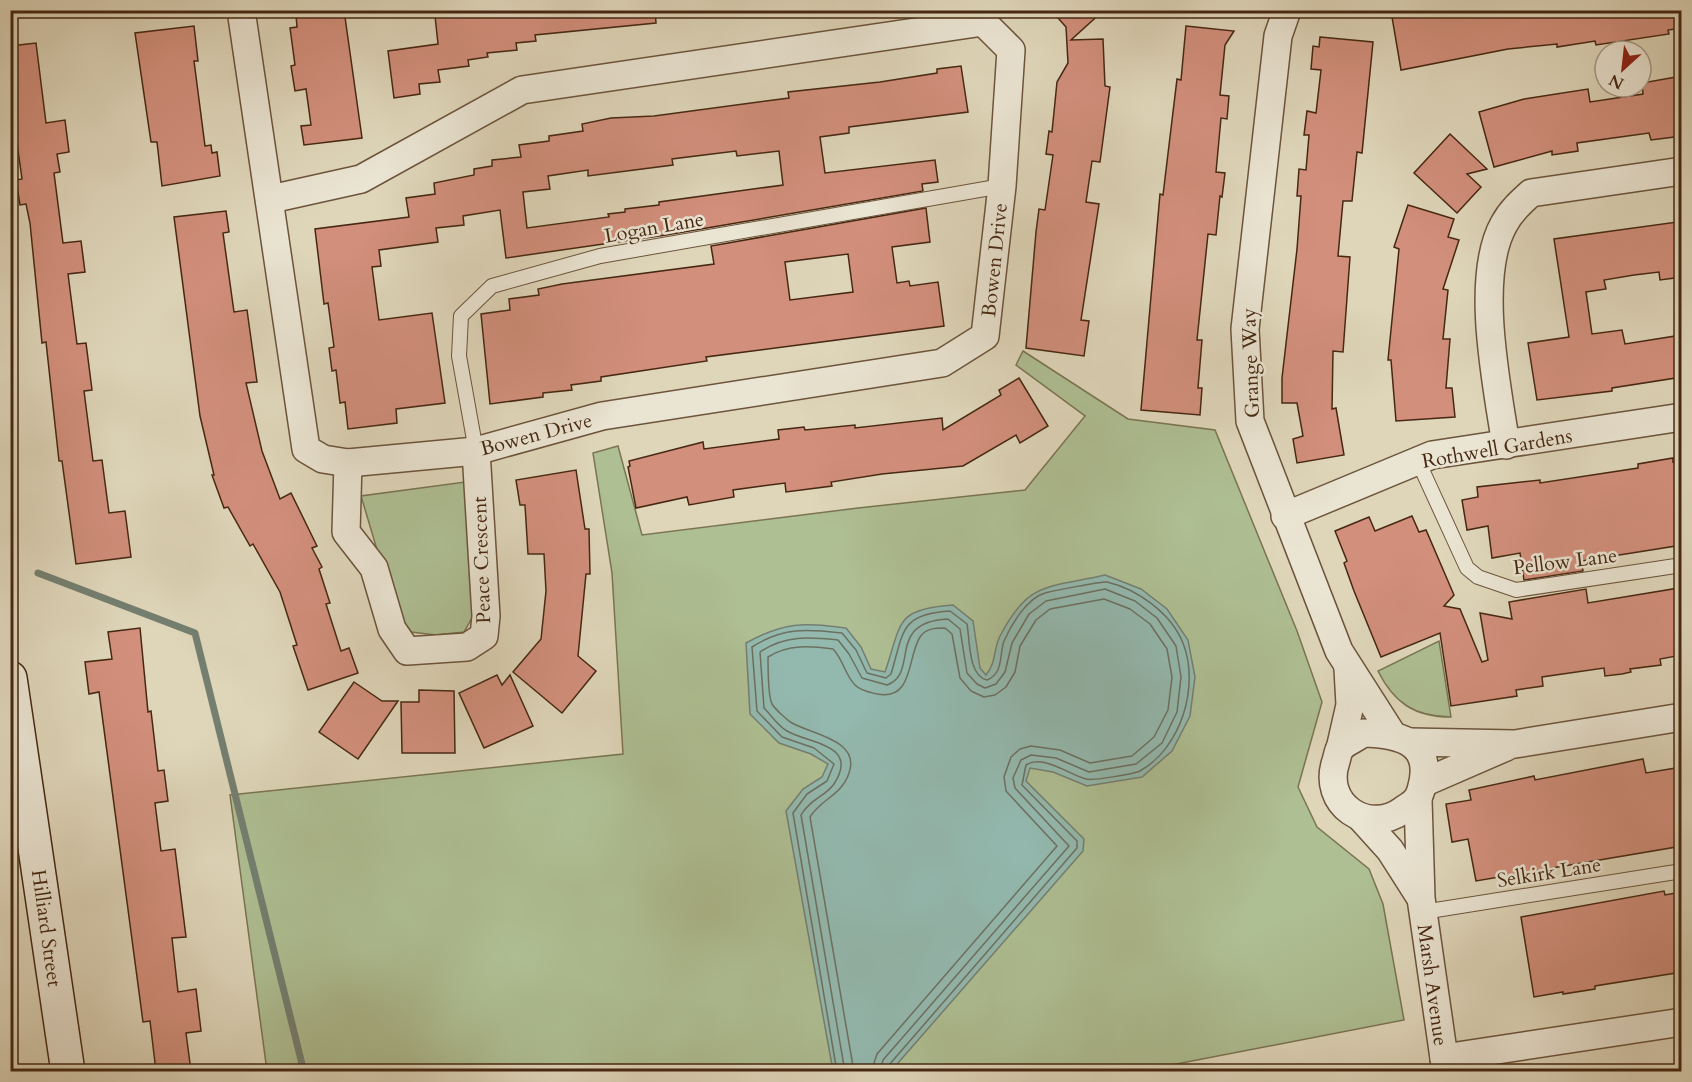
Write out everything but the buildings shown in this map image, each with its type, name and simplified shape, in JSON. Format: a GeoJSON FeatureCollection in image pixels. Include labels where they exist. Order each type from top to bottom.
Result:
{"type":"FeatureCollection","features":[{"type":"Feature","properties":{"kind":"street","name":"Bowen Drive"},"geometry":{"type":"LineString","coordinates":[[241,10],[271,199],[306,449],[323,459],[348,463],[476,452],[602,416],[942,363],[985,336],[1002,186],[1011,50],[983,22],[522,90],[361,179],[271,199]]}},
{"type":"Feature","properties":{"kind":"street","name":"Grange Way"},"geometry":{"type":"LineString","coordinates":[[1287,10],[1278,36],[1245,329],[1250,422],[1339,651],[1400,738]]}},
{"type":"Feature","properties":{"kind":"street"},"geometry":{"type":"LineString","coordinates":[[1506,445],[1492,356],[1490,292],[1494,249],[1503,225],[1514,208],[1531,193],[1682,171]]}},
{"type":"Feature","properties":{"kind":"street","name":"Rothwell Gardens"},"geometry":{"type":"LineString","coordinates":[[1285,516],[1432,455],[1682,417]]}},
{"type":"Feature","properties":{"kind":"street","name":"Peace Crescent"},"geometry":{"type":"LineString","coordinates":[[348,463],[346,532],[374,568],[392,629],[407,651],[467,647],[484,636],[486,616],[476,452]]}},
{"type":"Feature","properties":{"kind":"street","name":"Grange Way"},"geometry":{"type":"LineString","coordinates":[[1340,749],[1350,705],[1348,664]]}},
{"type":"Feature","properties":{"kind":"street","name":"Hilliard Street"},"geometry":{"type":"LineString","coordinates":[[10,678],[68,1071]]}},
{"type":"Feature","properties":{"kind":"street"},"geometry":{"type":"LineString","coordinates":[[1515,744],[1420,791],[1391,819],[1362,819],[1340,802],[1331,776],[1340,749],[1364,733],[1400,738],[1515,744],[1682,717]]}},
{"type":"Feature","properties":{"kind":"street"},"geometry":{"type":"LineString","coordinates":[[1400,738],[1422,758],[1426,771],[1420,791]]}},
{"type":"Feature","properties":{"kind":"street","name":"Marsh Avenue"},"geometry":{"type":"LineString","coordinates":[[1420,791],[1422,905],[1445,1065]]}},
{"type":"Feature","properties":{"kind":"street","name":"Marsh Avenue"},"geometry":{"type":"LineString","coordinates":[[1362,819],[1390,850],[1422,905]]}},
{"type":"Feature","properties":{"kind":"street"},"geometry":{"type":"LineString","coordinates":[[1445,1065],[1682,1022]]}},
{"type":"Feature","properties":{"kind":"lane","name":"Logan Lane"},"geometry":{"type":"LineString","coordinates":[[476,452],[459,356],[461,316],[492,286],[600,256],[1002,186]]}},
{"type":"Feature","properties":{"kind":"lane","name":"Pellow Lane"},"geometry":{"type":"LineString","coordinates":[[1418,461],[1467,568],[1490,582],[1516,590],[1682,565]]}},
{"type":"Feature","properties":{"kind":"lane","name":"Selkirk Lane"},"geometry":{"type":"LineString","coordinates":[[1422,905],[1682,872]]}},
{"type":"Feature","properties":{"kind":"green space"},"geometry":{"type":"Polygon","coordinates":[[[1023,351],[1128,419],[1215,430],[1297,631],[1322,702],[1298,787],[1317,827],[1369,869],[1383,904],[1404,1020],[1135,1072],[267,1071],[230,795],[623,754],[612,573],[593,453],[618,446],[642,535],[1025,490],[1085,416],[1016,365],[1023,351]]]}},
{"type":"Feature","properties":{"kind":"green space"},"geometry":{"type":"Polygon","coordinates":[[[465,482],[477,609],[464,632],[436,635],[411,632],[395,610],[361,496],[465,482]]]}},
{"type":"Feature","properties":{"kind":"green space"},"geometry":{"type":"Polygon","coordinates":[[[1439,641],[1451,717],[1427,714],[1407,706],[1391,692],[1378,671],[1439,641]]]}},
{"type":"Feature","properties":{"kind":"water"},"geometry":{"type":"Polygon","coordinates":[[[1105,575],[1141,589],[1167,609],[1188,640],[1195,677],[1190,716],[1172,751],[1142,777],[1087,786],[1053,772],[1030,768],[1026,781],[1084,839],[1083,851],[891,1071],[833,1071],[786,811],[803,789],[822,777],[828,764],[811,754],[779,743],[750,714],[746,643],[772,631],[795,625],[846,628],[861,647],[871,669],[885,672],[898,630],[910,615],[920,610],[953,605],[973,621],[980,668],[986,675],[992,665],[1000,636],[1021,605],[1031,596],[1055,585],[1105,575]]]}},
{"type":"Feature","properties":{"kind":"waterway"},"geometry":{"type":"LineString","coordinates":[[38,573],[195,633],[304,1072]]}}]}
